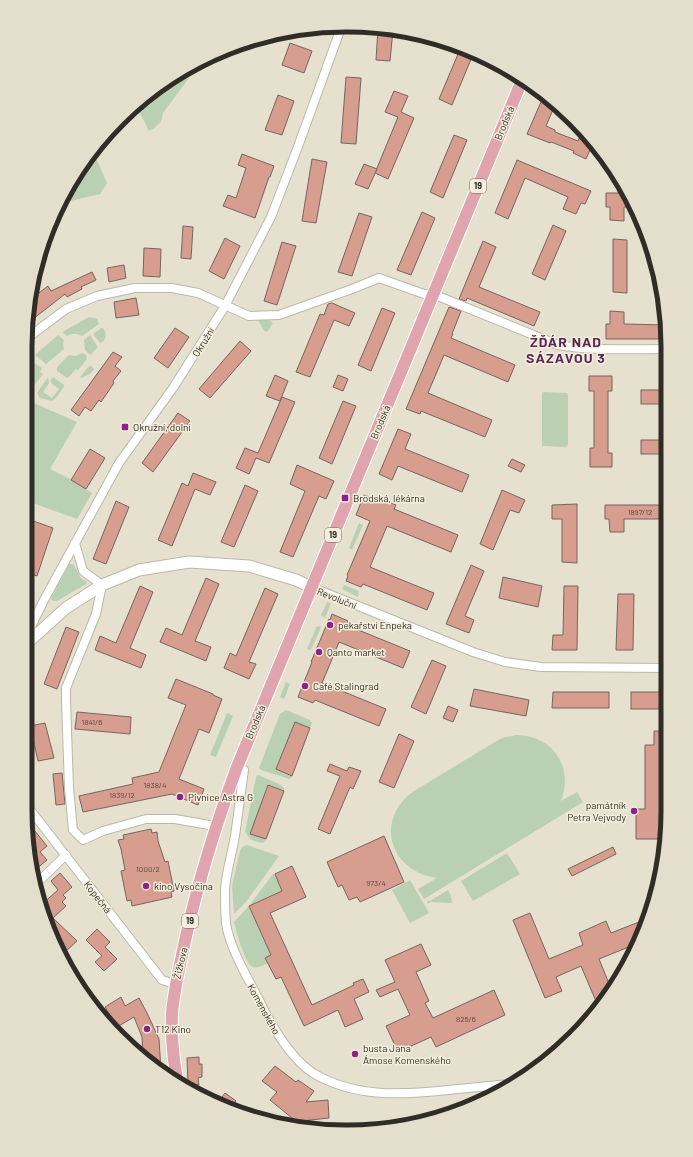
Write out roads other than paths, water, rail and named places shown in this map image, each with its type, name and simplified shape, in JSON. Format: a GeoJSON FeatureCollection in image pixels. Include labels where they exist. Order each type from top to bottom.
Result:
{"type":"FeatureCollection","features":[{"type":"Feature","properties":{"kind":"main road","name":"Brodská"},"geometry":{"type":"LineString","coordinates":[[237,767],[520,85]]}},
{"type":"Feature","properties":{"kind":"main road","name":"Žižkova"},"geometry":{"type":"LineString","coordinates":[[176,1075],[172,1036],[172,1013],[176,984],[194,902],[215,826],[237,767]]}},
{"type":"Feature","properties":{"kind":"street","name":"Okružní"},"geometry":{"type":"LineString","coordinates":[[32,625],[119,464],[173,388],[225,306],[271,217],[300,144],[340,32]]}},
{"type":"Feature","properties":{"kind":"street"},"geometry":{"type":"LineString","coordinates":[[33,334],[66,309],[97,296],[134,288],[172,288],[198,293],[250,316],[279,316],[379,278],[424,294],[433,294],[558,345],[575,348],[598,349],[661,349]]}},
{"type":"Feature","properties":{"kind":"street"},"geometry":{"type":"LineString","coordinates":[[75,543],[83,572],[102,585],[96,614],[66,688],[69,788],[73,830],[83,840],[103,831],[146,819],[175,818],[215,826]]}},
{"type":"Feature","properties":{"kind":"street","name":"Revoluční"},"geometry":{"type":"LineString","coordinates":[[32,639],[66,608],[102,585],[139,570],[189,562],[249,566],[296,580],[473,652],[505,662],[541,667],[661,668]]}},
{"type":"Feature","properties":{"kind":"street","name":"Komenského"},"geometry":{"type":"LineString","coordinates":[[237,767],[244,770],[235,837],[225,889],[226,924],[231,943],[270,1023],[284,1043],[300,1061],[313,1072],[341,1085],[371,1092],[416,1094],[501,1085]]}},
{"type":"Feature","properties":{"kind":"street","name":"Kopečná"},"geometry":{"type":"LineString","coordinates":[[32,812],[162,980],[176,984]]}},
{"type":"Feature","properties":{"kind":"street"},"geometry":{"type":"LineString","coordinates":[[40,880],[66,855]]}},
{"type":"Feature","properties":{"kind":"place","name":"Okružní, dolní"},"geometry":{"type":"Point","coordinates":[125,427]}},
{"type":"Feature","properties":{"kind":"place","name":"Brodská, lékárna"},"geometry":{"type":"Point","coordinates":[345,498]}},
{"type":"Feature","properties":{"kind":"place","name":"pekařství Enpeka"},"geometry":{"type":"Point","coordinates":[330,625]}},
{"type":"Feature","properties":{"kind":"place","name":"Qanto market"},"geometry":{"type":"Point","coordinates":[319,652]}},
{"type":"Feature","properties":{"kind":"place","name":"Café Stalingrad"},"geometry":{"type":"Point","coordinates":[305,686]}},
{"type":"Feature","properties":{"kind":"place","name":"Pivnice Astra G"},"geometry":{"type":"Point","coordinates":[180,797]}},
{"type":"Feature","properties":{"kind":"place","name":"památník Petra Vejvody"},"geometry":{"type":"Point","coordinates":[634,811]}},
{"type":"Feature","properties":{"kind":"place","name":"kino Vysočina"},"geometry":{"type":"Point","coordinates":[146,886]}},
{"type":"Feature","properties":{"kind":"place","name":"T12 Kino"},"geometry":{"type":"Point","coordinates":[147,1029]}},
{"type":"Feature","properties":{"kind":"place","name":"busta Jana Ámose Komenského"},"geometry":{"type":"Point","coordinates":[355,1054]}},
{"type":"Feature","properties":{"kind":"district","name":"ŽĎÁR NAD SÁZAVOU 3"},"geometry":{"type":"Point","coordinates":[566,350]}}]}
